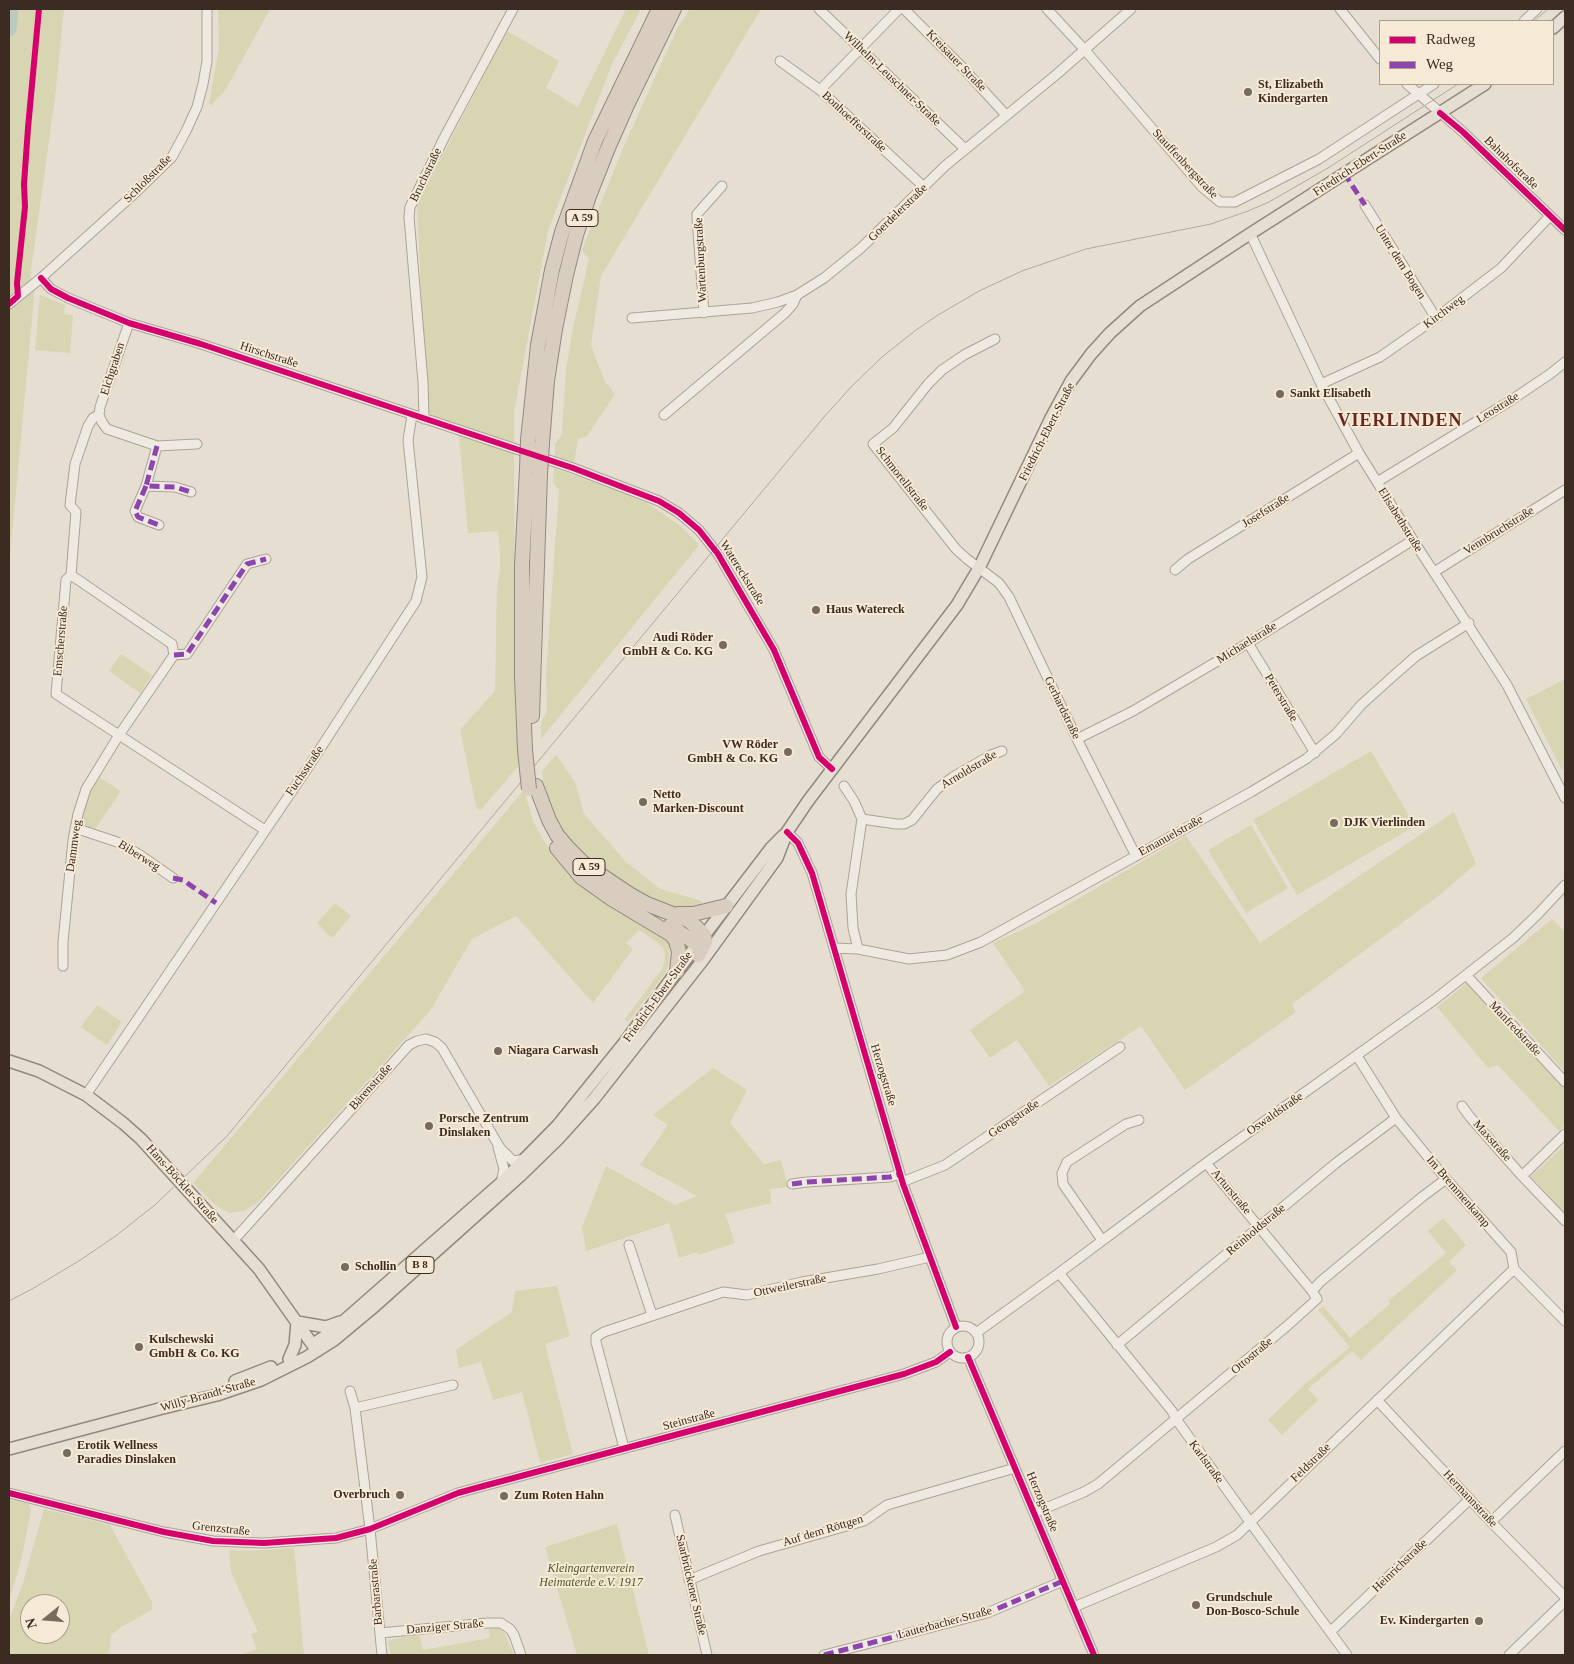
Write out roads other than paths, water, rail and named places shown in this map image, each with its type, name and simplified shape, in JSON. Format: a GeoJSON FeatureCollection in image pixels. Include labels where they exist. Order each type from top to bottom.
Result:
{"type":"FeatureCollection","features":[{"type":"Feature","properties":{"kind":"highway","name":"A 59"},"geometry":{"type":"LineString","coordinates":[[529,750],[540,474],[535,442],[538,345],[552,270],[562,232],[596,141],[658,9]]}},
{"type":"Feature","properties":{"kind":"highway","name":"A 59"},"geometry":{"type":"LineString","coordinates":[[560,852],[542,824],[533,787],[522,678],[522,574],[527,469],[535,442],[547,381],[554,329],[576,235],[589,196],[627,104],[674,9]]}},
{"type":"Feature","properties":{"kind":"highway","name":"A 59"},"geometry":{"type":"LineString","coordinates":[[533,787],[557,835],[583,863],[629,894],[647,904],[675,915]]}},
{"type":"Feature","properties":{"kind":"highway"},"geometry":{"type":"LineString","coordinates":[[560,852],[588,875],[625,900],[703,945]]}},
{"type":"Feature","properties":{"kind":"highway"},"geometry":{"type":"LineString","coordinates":[[560,852],[581,877],[612,899],[672,935],[680,952],[677,971]]}},
{"type":"Feature","properties":{"kind":"highway"},"geometry":{"type":"LineString","coordinates":[[675,915],[693,914],[726,906]]}},
{"type":"Feature","properties":{"kind":"highway"},"geometry":{"type":"LineString","coordinates":[[675,915],[690,921],[703,945]]}},
{"type":"Feature","properties":{"kind":"main road"},"geometry":{"type":"LineString","coordinates":[[1554,27],[1565,17]]}},
{"type":"Feature","properties":{"kind":"main road","name":"Friedrich-Ebert-Straße"},"geometry":{"type":"LineString","coordinates":[[520,1176],[558,1139],[599,1092],[703,945],[726,906],[771,848],[787,832],[832,768],[957,605],[979,568],[1052,416],[1072,381],[1091,354],[1110,333],[1140,306],[1250,233],[1483,85]]}},
{"type":"Feature","properties":{"kind":"main road","name":"Friedrich-Ebert-Straße"},"geometry":{"type":"LineString","coordinates":[[599,1092],[606,1077],[703,945],[777,858],[787,832]]}},
{"type":"Feature","properties":{"kind":"main road","name":"Friedrich-Ebert-Straße"},"geometry":{"type":"LineString","coordinates":[[526,1159],[572,1109],[625,1042],[677,971],[703,945]]}},
{"type":"Feature","properties":{"kind":"main road","name":"Hans-Böckler-Straße"},"geometry":{"type":"LineString","coordinates":[[9,1061],[39,1071],[86,1095],[142,1139],[259,1269],[315,1348]]}},
{"type":"Feature","properties":{"kind":"main road","name":"Willy-Brandt-Straße"},"geometry":{"type":"LineString","coordinates":[[9,1449],[217,1395],[261,1380],[315,1348],[526,1159]]}},
{"type":"Feature","properties":{"kind":"main road","name":"Willy-Brandt-Straße"},"geometry":{"type":"LineString","coordinates":[[289,1359],[334,1340],[376,1305],[520,1176]]}},
{"type":"Feature","properties":{"kind":"main road"},"geometry":{"type":"LineString","coordinates":[[289,1359],[295,1348],[297,1322],[326,1326],[342,1322]]}},
{"type":"Feature","properties":{"kind":"main road","name":"B 8"},"geometry":{"type":"LineString","coordinates":[[159,1409],[289,1359]]}},
{"type":"Feature","properties":{"kind":"street","name":"Schloßstraße"},"geometry":{"type":"LineString","coordinates":[[9,304],[151,178],[172,156],[197,107],[204,84],[207,61],[207,9]]}},
{"type":"Feature","properties":{"kind":"street","name":"Bruchstraße"},"geometry":{"type":"LineString","coordinates":[[424,419],[423,382],[409,217],[410,207],[445,136],[513,9]]}},
{"type":"Feature","properties":{"kind":"street","name":"Wilhelm-Leuschner-Straße"},"geometry":{"type":"LineString","coordinates":[[818,9],[965,149]]}},
{"type":"Feature","properties":{"kind":"street"},"geometry":{"type":"LineString","coordinates":[[820,90],[899,9]]}},
{"type":"Feature","properties":{"kind":"street","name":"Kreisauer Straße"},"geometry":{"type":"LineString","coordinates":[[904,9],[962,67],[1006,115]]}},
{"type":"Feature","properties":{"kind":"street","name":"Stauffenbergstraße"},"geometry":{"type":"LineString","coordinates":[[1047,9],[1084,49],[1202,187],[1220,202],[1235,202],[1319,159],[1433,85]]}},
{"type":"Feature","properties":{"kind":"street","name":"Goerdelerstraße"},"geometry":{"type":"LineString","coordinates":[[664,415],[786,313],[797,295],[824,278],[862,248],[965,149],[1057,74],[1119,12],[1131,9]]}},
{"type":"Feature","properties":{"kind":"street"},"geometry":{"type":"LineString","coordinates":[[1340,9],[1379,58]]}},
{"type":"Feature","properties":{"kind":"street"},"geometry":{"type":"LineString","coordinates":[[1525,20],[1537,9]]}},
{"type":"Feature","properties":{"kind":"street","name":"Bonhoefferstraße"},"geometry":{"type":"LineString","coordinates":[[780,61],[820,90],[924,187]]}},
{"type":"Feature","properties":{"kind":"street","name":"Bahnhofstraße"},"geometry":{"type":"LineString","coordinates":[[1408,85],[1463,132],[1565,230]]}},
{"type":"Feature","properties":{"kind":"street","name":"Wartenburgstraße"},"geometry":{"type":"LineString","coordinates":[[704,313],[697,214],[722,186]]}},
{"type":"Feature","properties":{"kind":"street","name":"Unter dem Bogen"},"geometry":{"type":"LineString","coordinates":[[1365,205],[1436,318]]}},
{"type":"Feature","properties":{"kind":"street","name":"Kirchweg"},"geometry":{"type":"LineString","coordinates":[[1321,384],[1380,357],[1436,318],[1502,268],[1550,216]]}},
{"type":"Feature","properties":{"kind":"street","name":"Elisabethstraße"},"geometry":{"type":"LineString","coordinates":[[1250,233],[1321,384],[1359,454],[1507,684],[1565,798]]}},
{"type":"Feature","properties":{"kind":"street","name":"Hirschstraße"},"geometry":{"type":"LineString","coordinates":[[40,278],[51,289],[68,298],[129,323],[201,344],[499,445]]}},
{"type":"Feature","properties":{"kind":"street","name":"Wartenburgstraße"},"geometry":{"type":"LineString","coordinates":[[632,318],[752,308],[797,295]]}},
{"type":"Feature","properties":{"kind":"street","name":"Elchgraben"},"geometry":{"type":"LineString","coordinates":[[76,512],[70,505],[75,464],[88,426],[93,418],[99,415],[100,407],[129,323]]}},
{"type":"Feature","properties":{"kind":"street","name":"Schmorellstraße"},"geometry":{"type":"LineString","coordinates":[[979,568],[966,559],[956,548],[873,444],[893,428],[928,384],[942,370],[964,355],[995,339]]}},
{"type":"Feature","properties":{"kind":"street","name":"Leostraße"},"geometry":{"type":"LineString","coordinates":[[1377,482],[1510,401],[1565,362]]}},
{"type":"Feature","properties":{"kind":"street"},"geometry":{"type":"LineString","coordinates":[[99,415],[107,429],[156,446],[197,444]]}},
{"type":"Feature","properties":{"kind":"street","name":"Fuchsstraße"},"geometry":{"type":"LineString","coordinates":[[86,1095],[307,769],[416,601],[422,577],[408,440],[412,415]]}},
{"type":"Feature","properties":{"kind":"street","name":"Watereckstraße"},"geometry":{"type":"LineString","coordinates":[[499,445],[573,468],[660,501],[679,513],[699,530],[712,545],[774,650],[819,757],[832,768]]}},
{"type":"Feature","properties":{"kind":"street"},"geometry":{"type":"LineString","coordinates":[[156,446],[146,486],[136,511],[138,517],[159,525]]}},
{"type":"Feature","properties":{"kind":"street","name":"Josefstraße"},"geometry":{"type":"LineString","coordinates":[[1175,570],[1188,559],[1359,454]]}},
{"type":"Feature","properties":{"kind":"street"},"geometry":{"type":"LineString","coordinates":[[146,486],[176,487],[191,492]]}},
{"type":"Feature","properties":{"kind":"street","name":"Vennbruchstraße"},"geometry":{"type":"LineString","coordinates":[[1434,572],[1565,490]]}},
{"type":"Feature","properties":{"kind":"street","name":"Emscherstraße"},"geometry":{"type":"LineString","coordinates":[[76,512],[71,575],[66,580],[56,694],[264,830]]}},
{"type":"Feature","properties":{"kind":"street","name":"Michaelstraße"},"geometry":{"type":"LineString","coordinates":[[1077,739],[1133,711],[1248,643],[1346,580],[1413,540]]}},
{"type":"Feature","properties":{"kind":"street"},"geometry":{"type":"LineString","coordinates":[[174,655],[187,654],[247,564],[266,559]]}},
{"type":"Feature","properties":{"kind":"street","name":"Gerhardstraße"},"geometry":{"type":"LineString","coordinates":[[979,568],[1000,583],[1009,597],[1136,856]]}},
{"type":"Feature","properties":{"kind":"street"},"geometry":{"type":"LineString","coordinates":[[71,575],[172,644],[174,655],[119,735]]}},
{"type":"Feature","properties":{"kind":"street","name":"Emanuelstraße"},"geometry":{"type":"LineString","coordinates":[[834,948],[858,949],[909,959],[948,955],[981,942],[1278,777],[1315,753],[1391,678],[1418,655],[1469,623]]}},
{"type":"Feature","properties":{"kind":"street","name":"Peterstraße"},"geometry":{"type":"LineString","coordinates":[[1248,643],[1315,753]]}},
{"type":"Feature","properties":{"kind":"street","name":"Dammweg"},"geometry":{"type":"LineString","coordinates":[[63,966],[63,942],[75,828],[86,789],[119,735]]}},
{"type":"Feature","properties":{"kind":"street","name":"Arnoldstraße"},"geometry":{"type":"LineString","coordinates":[[862,820],[904,824],[912,820],[937,789],[976,764],[1002,751]]}},
{"type":"Feature","properties":{"kind":"street"},"geometry":{"type":"LineString","coordinates":[[844,786],[854,801],[862,820],[851,894],[853,928],[858,949]]}},
{"type":"Feature","properties":{"kind":"street","name":"Biberweg"},"geometry":{"type":"LineString","coordinates":[[75,828],[117,842],[140,855],[173,878]]}},
{"type":"Feature","properties":{"kind":"street","name":"Herzogstraße"},"geometry":{"type":"LineString","coordinates":[[787,832],[798,843],[812,872],[901,1178],[956,1327]]}},
{"type":"Feature","properties":{"kind":"street","name":"Oswaldstraße"},"geometry":{"type":"LineString","coordinates":[[976,1333],[1206,1163],[1357,1056],[1466,975],[1512,938],[1565,885]]}},
{"type":"Feature","properties":{"kind":"street","name":"Manfredstraße"},"geometry":{"type":"LineString","coordinates":[[1466,975],[1565,1082]]}},
{"type":"Feature","properties":{"kind":"street","name":"Bärenstraße"},"geometry":{"type":"LineString","coordinates":[[233,1241],[409,1045],[417,1041],[426,1039],[435,1042],[442,1048],[499,1146],[513,1161],[526,1159]]}},
{"type":"Feature","properties":{"kind":"street","name":"Georgstraße"},"geometry":{"type":"LineString","coordinates":[[901,1178],[946,1165],[1120,1047]]}},
{"type":"Feature","properties":{"kind":"street","name":"Im Bremmenkamp"},"geometry":{"type":"LineString","coordinates":[[1357,1056],[1396,1118],[1446,1179],[1511,1252],[1514,1269],[1565,1321]]}},
{"type":"Feature","properties":{"kind":"street","name":"Maxstraße"},"geometry":{"type":"LineString","coordinates":[[1462,1106],[1470,1118],[1565,1222]]}},
{"type":"Feature","properties":{"kind":"street","name":"Reinholdstraße"},"geometry":{"type":"LineString","coordinates":[[1117,1345],[1336,1163],[1396,1118]]}},
{"type":"Feature","properties":{"kind":"street"},"geometry":{"type":"LineString","coordinates":[[1102,1240],[1063,1184],[1062,1173],[1067,1162],[1126,1124],[1139,1120]]}},
{"type":"Feature","properties":{"kind":"street"},"geometry":{"type":"LineString","coordinates":[[1522,1176],[1565,1134]]}},
{"type":"Feature","properties":{"kind":"street","name":"Bärenstraße"},"geometry":{"type":"LineString","coordinates":[[499,1146],[504,1169],[501,1183]]}},
{"type":"Feature","properties":{"kind":"street","name":"Arturstraße"},"geometry":{"type":"LineString","coordinates":[[1206,1163],[1312,1291]]}},
{"type":"Feature","properties":{"kind":"street"},"geometry":{"type":"LineString","coordinates":[[792,1184],[890,1177],[901,1178]]}},
{"type":"Feature","properties":{"kind":"street","name":"Ottostraße"},"geometry":{"type":"LineString","coordinates":[[1034,1514],[1098,1484],[1288,1326],[1317,1299],[1312,1291],[1320,1282],[1446,1179]]}},
{"type":"Feature","properties":{"kind":"street"},"geometry":{"type":"LineString","coordinates":[[629,1245],[652,1315]]}},
{"type":"Feature","properties":{"kind":"street","name":"Ottweilerstraße"},"geometry":{"type":"LineString","coordinates":[[624,1448],[596,1342],[596,1337],[604,1332],[723,1292],[747,1295],[802,1282],[878,1269],[930,1257]]}},
{"type":"Feature","properties":{"kind":"street","name":"Feldstraße"},"geometry":{"type":"LineString","coordinates":[[1074,1607],[1216,1547],[1237,1535],[1514,1269]]}},
{"type":"Feature","properties":{"kind":"street","name":"Karlstraße"},"geometry":{"type":"LineString","coordinates":[[1059,1273],[1172,1411],[1347,1655]]}},
{"type":"Feature","properties":{"kind":"street"},"geometry":{"type":"LineString","coordinates":[[966,1326],[976,1333],[979,1340],[978,1346],[976,1351],[968,1357],[956,1357],[950,1352],[946,1344],[947,1339],[956,1327],[966,1326]]}},
{"type":"Feature","properties":{"kind":"street","name":"Steinstraße"},"geometry":{"type":"LineString","coordinates":[[430,1504],[476,1488],[904,1374],[936,1362],[950,1352]]}},
{"type":"Feature","properties":{"kind":"street","name":"Herzogstraße"},"geometry":{"type":"LineString","coordinates":[[968,1357],[1094,1655]]}},
{"type":"Feature","properties":{"kind":"street"},"geometry":{"type":"LineString","coordinates":[[355,1408],[453,1386]]}},
{"type":"Feature","properties":{"kind":"street"},"geometry":{"type":"LineString","coordinates":[[350,1391],[355,1408],[370,1529]]}},
{"type":"Feature","properties":{"kind":"street","name":"Hermannstraße"},"geometry":{"type":"LineString","coordinates":[[1376,1400],[1565,1597]]}},
{"type":"Feature","properties":{"kind":"street"},"geometry":{"type":"LineString","coordinates":[[1491,1522],[1565,1451]]}},
{"type":"Feature","properties":{"kind":"street","name":"Auf dem Röttgen"},"geometry":{"type":"LineString","coordinates":[[688,1580],[758,1551],[864,1521],[888,1505],[1015,1468]]}},
{"type":"Feature","properties":{"kind":"street","name":"Grenzstraße"},"geometry":{"type":"LineString","coordinates":[[9,1493],[164,1532],[214,1541],[264,1544],[336,1538],[370,1529],[430,1504]]}},
{"type":"Feature","properties":{"kind":"street","name":"Heinrichstraße"},"geometry":{"type":"LineString","coordinates":[[1330,1632],[1470,1499]]}},
{"type":"Feature","properties":{"kind":"street","name":"Saarbrückener Straße"},"geometry":{"type":"LineString","coordinates":[[674,1515],[707,1655]]}},
{"type":"Feature","properties":{"kind":"street","name":"Barbarastraße"},"geometry":{"type":"LineString","coordinates":[[370,1529],[382,1655]]}},
{"type":"Feature","properties":{"kind":"street","name":"Lauterbacher Straße"},"geometry":{"type":"LineString","coordinates":[[824,1655],[987,1613],[1063,1581]]}},
{"type":"Feature","properties":{"kind":"street"},"geometry":{"type":"LineString","coordinates":[[1509,1655],[1565,1601]]}},
{"type":"Feature","properties":{"kind":"street","name":"Danziger Straße"},"geometry":{"type":"LineString","coordinates":[[380,1633],[501,1623],[510,1629],[514,1635],[522,1655]]}},
{"type":"Feature","properties":{"kind":"waterway"},"geometry":{"type":"LineString","coordinates":[[9,29],[11,9]]}},
{"type":"Feature","properties":{"kind":"tram line"},"geometry":{"type":"LineString","coordinates":[[1535,20],[1548,9]]}},
{"type":"Feature","properties":{"kind":"tram line"},"geometry":{"type":"LineString","coordinates":[[9,1301],[82,1259],[117,1235],[156,1204],[227,1136],[824,417],[882,357],[938,315],[979,291],[1022,271],[1086,249],[1211,224],[1269,202],[1328,168],[1456,85]]}},
{"type":"Feature","properties":{"kind":"place","name":"St, Elizabeth Kindergarten"},"geometry":{"type":"Point","coordinates":[1248,92]}},
{"type":"Feature","properties":{"kind":"place","name":"Sankt Elisabeth"},"geometry":{"type":"Point","coordinates":[1280,394]}},
{"type":"Feature","properties":{"kind":"place","name":"Haus Watereck"},"geometry":{"type":"Point","coordinates":[816,610]}},
{"type":"Feature","properties":{"kind":"place","name":"Audi Röder GmbH & Co. KG"},"geometry":{"type":"Point","coordinates":[723,645]}},
{"type":"Feature","properties":{"kind":"place","name":"VW Röder GmbH & Co. KG"},"geometry":{"type":"Point","coordinates":[788,752]}},
{"type":"Feature","properties":{"kind":"place","name":"Netto Marken-Discount"},"geometry":{"type":"Point","coordinates":[643,802]}},
{"type":"Feature","properties":{"kind":"place","name":"DJK Vierlinden"},"geometry":{"type":"Point","coordinates":[1334,823]}},
{"type":"Feature","properties":{"kind":"place","name":"Niagara Carwash"},"geometry":{"type":"Point","coordinates":[498,1051]}},
{"type":"Feature","properties":{"kind":"place","name":"Porsche Zentrum Dinslaken"},"geometry":{"type":"Point","coordinates":[429,1126]}},
{"type":"Feature","properties":{"kind":"place","name":"Schollin"},"geometry":{"type":"Point","coordinates":[345,1267]}},
{"type":"Feature","properties":{"kind":"place","name":"Kulschewski GmbH & Co. KG"},"geometry":{"type":"Point","coordinates":[139,1347]}},
{"type":"Feature","properties":{"kind":"place","name":"Erotik Wellness Paradies Dinslaken"},"geometry":{"type":"Point","coordinates":[67,1453]}},
{"type":"Feature","properties":{"kind":"place","name":"Overbruch"},"geometry":{"type":"Point","coordinates":[400,1495]}},
{"type":"Feature","properties":{"kind":"place","name":"Zum Roten Hahn"},"geometry":{"type":"Point","coordinates":[504,1496]}},
{"type":"Feature","properties":{"kind":"place","name":"Grundschule Don-Bosco-Schule"},"geometry":{"type":"Point","coordinates":[1196,1605]}},
{"type":"Feature","properties":{"kind":"place","name":"Ev. Kindergarten"},"geometry":{"type":"Point","coordinates":[1479,1621]}},
{"type":"Feature","properties":{"kind":"district","name":"VIERLINDEN"},"geometry":{"type":"Point","coordinates":[1400,421]}},
{"type":"Feature","properties":{"kind":"park label","name":"Kleingartenverein Heimaterde e.V. 1917"},"geometry":{"type":"Point","coordinates":[591,1576]}}]}
